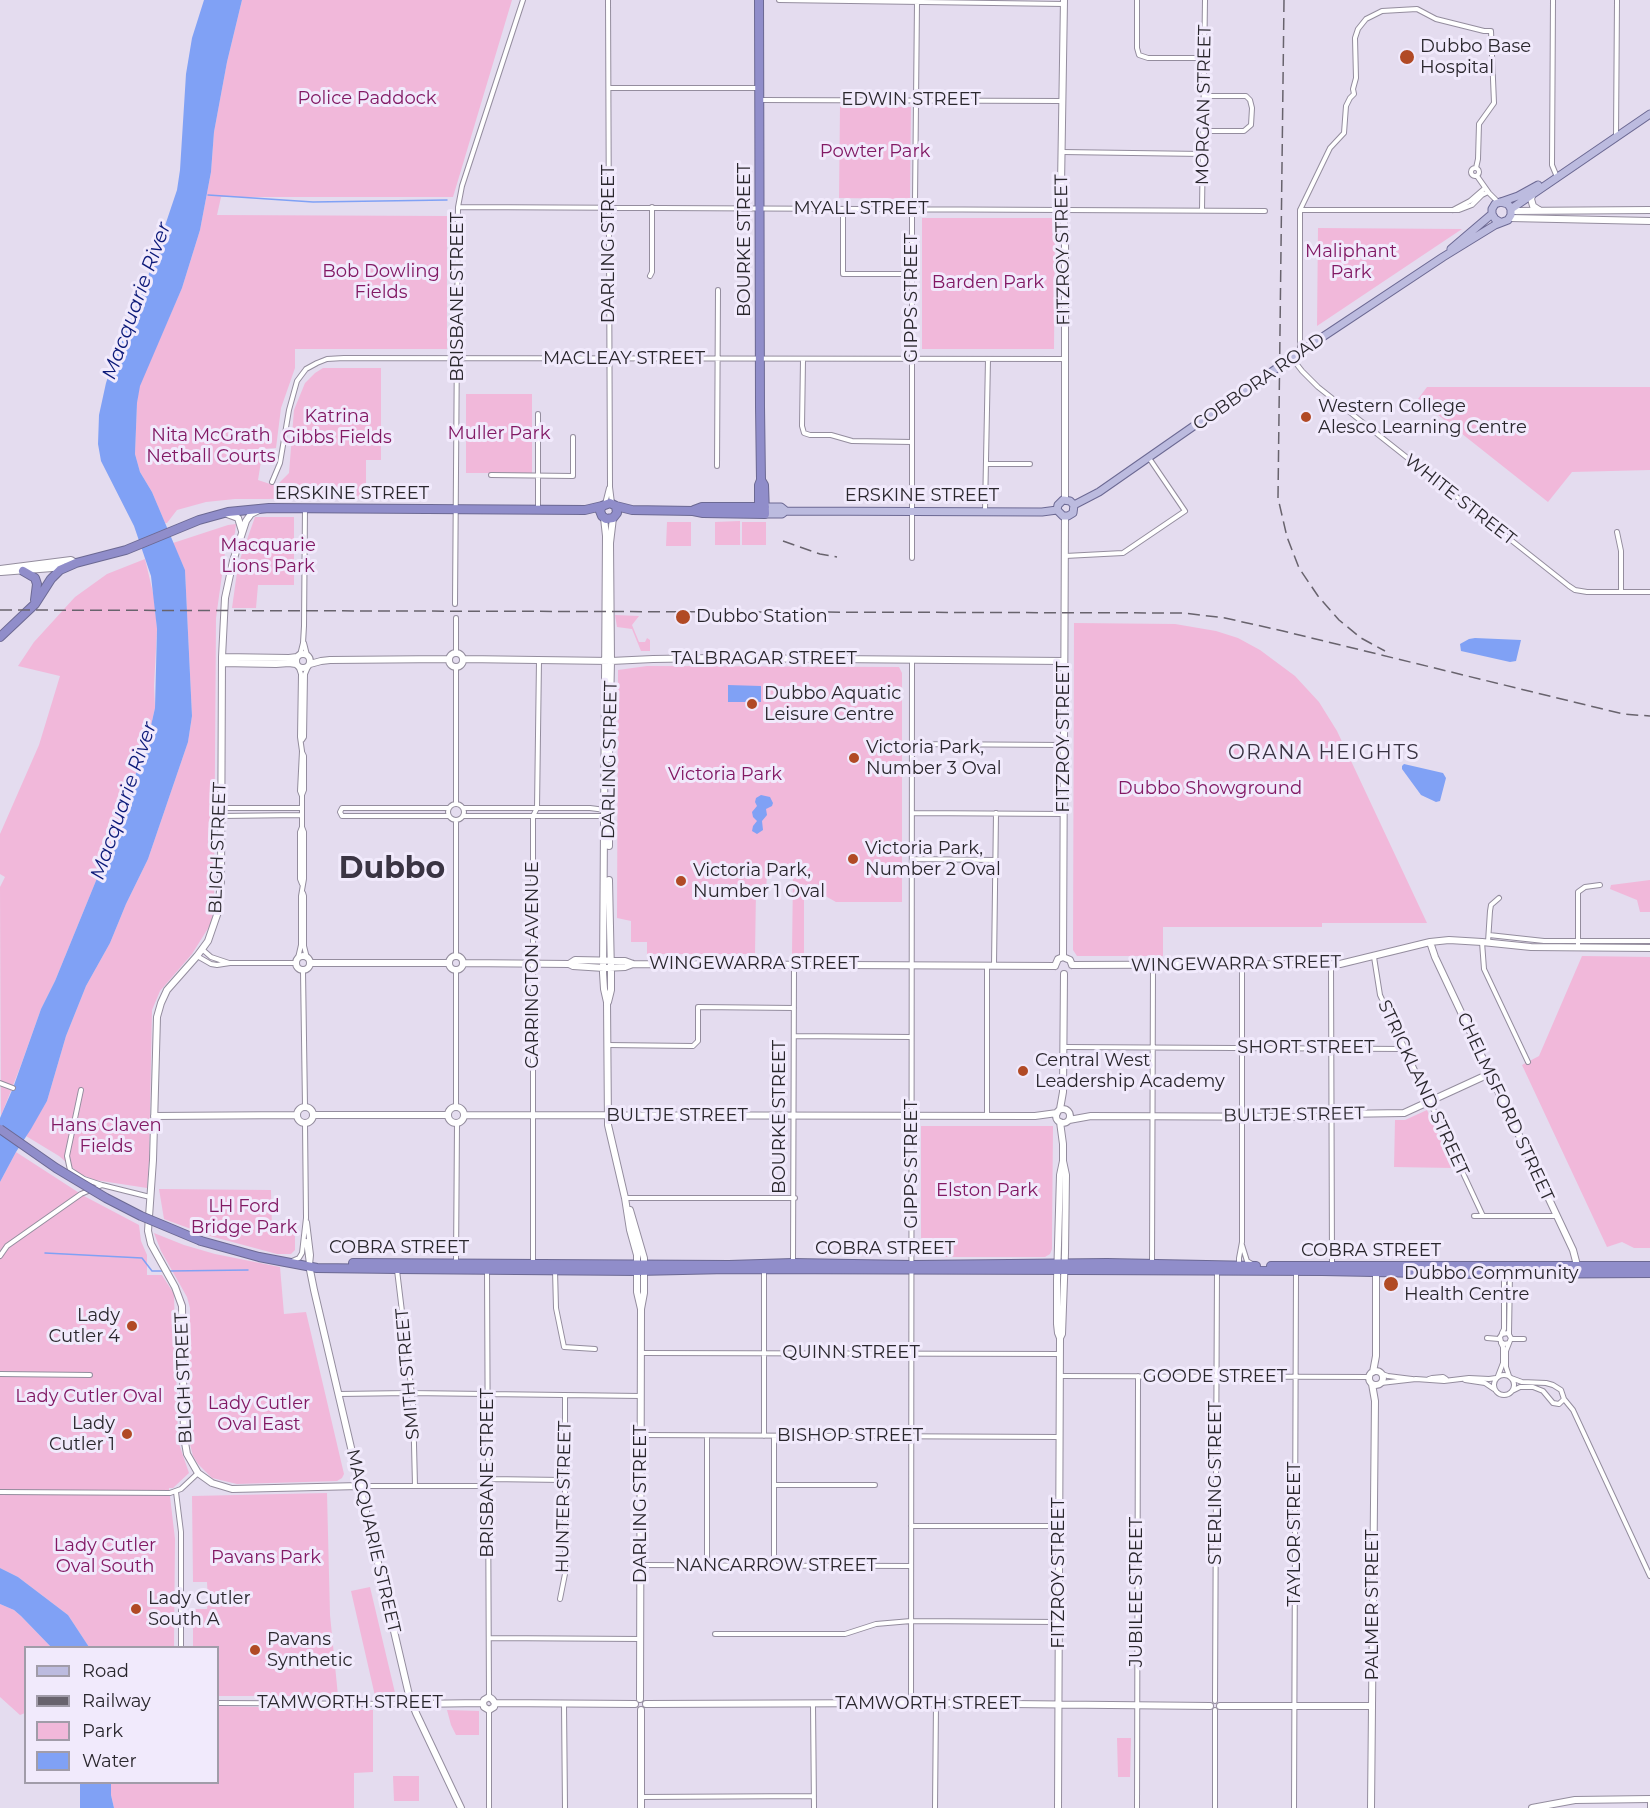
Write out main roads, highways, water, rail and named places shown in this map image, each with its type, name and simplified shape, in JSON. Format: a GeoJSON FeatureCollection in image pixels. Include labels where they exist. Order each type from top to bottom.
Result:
{"type":"FeatureCollection","features":[{"type":"Feature","properties":{"kind":"highway","name":"BOURKE STREET"},"geometry":{"type":"LineString","coordinates":[[759,0],[761,208],[761,480],[759,485],[762,510]]}},
{"type":"Feature","properties":{"kind":"highway","name":"ERSKINE STREET"},"geometry":{"type":"LineString","coordinates":[[34,604],[56,573],[66,567],[126,550],[217,514],[243,509],[693,511],[702,507],[762,510]]}},
{"type":"Feature","properties":{"kind":"highway","name":"ERSKINE STREET"},"geometry":{"type":"LineString","coordinates":[[585,510],[609,519],[611,509]]}},
{"type":"Feature","properties":{"kind":"highway"},"geometry":{"type":"LineString","coordinates":[[0,637],[34,604],[37,584],[35,578],[23,571]]}},
{"type":"Feature","properties":{"kind":"highway"},"geometry":{"type":"LineString","coordinates":[[0,1129],[90,1189],[141,1216],[218,1247],[283,1262],[309,1265]]}},
{"type":"Feature","properties":{"kind":"highway","name":"COBRA STREET"},"geometry":{"type":"LineString","coordinates":[[309,1265],[316,1263],[397,1266]]}},
{"type":"Feature","properties":{"kind":"highway","name":"COBRA STREET"},"geometry":{"type":"LineString","coordinates":[[456,1266],[470,1263],[533,1267]]}},
{"type":"Feature","properties":{"kind":"highway","name":"COBRA STREET"},"geometry":{"type":"LineString","coordinates":[[309,1265],[317,1268],[456,1266],[487,1269],[794,1266],[1257,1268],[1332,1265],[1362,1269],[1371,1267],[1376,1273],[1650,1266]]}},
{"type":"Feature","properties":{"kind":"highway","name":"COBRA STREET"},"geometry":{"type":"LineString","coordinates":[[1217,1268],[1239,1265],[1296,1271],[1507,1270]]}},
{"type":"Feature","properties":{"kind":"highway"},"geometry":{"type":"LineString","coordinates":[[1322,1271],[1332,1265]]}},
{"type":"Feature","properties":{"kind":"highway","name":"COBRA STREET"},"geometry":{"type":"LineString","coordinates":[[1578,1269],[1650,1273]]}},
{"type":"Feature","properties":{"kind":"main road","name":"COBBORA ROAD"},"geometry":{"type":"LineString","coordinates":[[1511,212],[1533,193],[1650,114]]}},
{"type":"Feature","properties":{"kind":"main road","name":"COBBORA ROAD"},"geometry":{"type":"LineString","coordinates":[[1443,257],[1496,206],[1557,177]]}},
{"type":"Feature","properties":{"kind":"main road"},"geometry":{"type":"LineString","coordinates":[[1508,204],[1511,212],[1505,221],[1500,222],[1495,219],[1496,206],[1508,204]]}},
{"type":"Feature","properties":{"kind":"main road","name":"COBBORA ROAD"},"geometry":{"type":"LineString","coordinates":[[1074,505],[1093,496],[1300,352],[1500,222]]}},
{"type":"Feature","properties":{"kind":"main road"},"geometry":{"type":"LineString","coordinates":[[1065,500],[1074,505],[1073,513],[1065,517],[1060,515],[1059,503],[1065,500]]}},
{"type":"Feature","properties":{"kind":"main road","name":"ERSKINE STREET"},"geometry":{"type":"LineString","coordinates":[[762,510],[782,514],[786,511],[1042,512],[1058,510]]}},
{"type":"Feature","properties":{"kind":"water","name":"Macquarie River"},"geometry":{"type":"Polygon","coordinates":[[[204,0],[242,0],[227,62],[214,132],[211,172],[200,230],[182,288],[140,386],[135,454],[140,472],[152,492],[185,570],[192,716],[188,742],[148,859],[110,943],[86,986],[66,1036],[47,1101],[0,1182],[0,1118],[41,1009],[55,981],[111,844],[148,739],[155,708],[157,629],[151,576],[134,526],[101,461],[98,444],[99,415],[116,352],[144,288],[177,190],[186,74],[192,38],[204,0]]]}},
{"type":"Feature","properties":{"kind":"water"},"geometry":{"type":"Polygon","coordinates":[[[1475,638],[1521,640],[1516,661],[1510,662],[1461,651],[1460,644],[1475,638]]]}},
{"type":"Feature","properties":{"kind":"water"},"geometry":{"type":"Polygon","coordinates":[[[728,685],[761,686],[761,702],[728,702],[728,685]]]}},
{"type":"Feature","properties":{"kind":"water"},"geometry":{"type":"Polygon","coordinates":[[[1404,764],[1443,773],[1446,778],[1440,801],[1436,802],[1421,795],[1402,769],[1404,764]]]}},
{"type":"Feature","properties":{"kind":"water"},"geometry":{"type":"Polygon","coordinates":[[[761,795],[770,797],[773,803],[766,809],[767,815],[762,821],[763,830],[757,834],[752,831],[757,821],[752,812],[757,806],[756,798],[761,795]]]}},
{"type":"Feature","properties":{"kind":"water"},"geometry":{"type":"Polygon","coordinates":[[[0,1568],[18,1577],[68,1615],[88,1646],[50,1646],[14,1610],[0,1604],[0,1568]]]}},
{"type":"Feature","properties":{"kind":"water"},"geometry":{"type":"Polygon","coordinates":[[[80,1784],[111,1784],[114,1808],[80,1808],[80,1784]]]}},
{"type":"Feature","properties":{"kind":"waterway"},"geometry":{"type":"LineString","coordinates":[[208,195],[313,202],[447,200]]}},
{"type":"Feature","properties":{"kind":"waterway"},"geometry":{"type":"LineString","coordinates":[[45,1253],[142,1258],[152,1271],[162,1271]]}},
{"type":"Feature","properties":{"kind":"waterway"},"geometry":{"type":"LineString","coordinates":[[170,1271],[248,1270]]}},
{"type":"Feature","properties":{"kind":"railway"},"geometry":{"type":"LineString","coordinates":[[1284,0],[1278,498],[1287,537],[1299,568],[1318,596],[1339,620],[1361,638],[1385,651]]}},
{"type":"Feature","properties":{"kind":"railway"},"geometry":{"type":"LineString","coordinates":[[783,541],[820,554],[837,557]]}},
{"type":"Feature","properties":{"kind":"railway"},"geometry":{"type":"LineString","coordinates":[[0,610],[1184,613],[1225,618],[1623,714],[1650,716]]}},
{"type":"Feature","properties":{"kind":"place","name":"Dubbo Base Hospital"},"geometry":{"type":"Point","coordinates":[1407,57]}},
{"type":"Feature","properties":{"kind":"place","name":"Western College Alesco Learning Centre"},"geometry":{"type":"Point","coordinates":[1306,417]}},
{"type":"Feature","properties":{"kind":"place","name":"Dubbo Station"},"geometry":{"type":"Point","coordinates":[683,617]}},
{"type":"Feature","properties":{"kind":"place","name":"Dubbo Aquatic Leisure Centre"},"geometry":{"type":"Point","coordinates":[752,704]}},
{"type":"Feature","properties":{"kind":"place","name":"Victoria Park, Number 3 Oval"},"geometry":{"type":"Point","coordinates":[854,758]}},
{"type":"Feature","properties":{"kind":"place","name":"Victoria Park, Number 2 Oval"},"geometry":{"type":"Point","coordinates":[853,859]}},
{"type":"Feature","properties":{"kind":"place","name":"Victoria Park, Number 1 Oval"},"geometry":{"type":"Point","coordinates":[681,881]}},
{"type":"Feature","properties":{"kind":"place","name":"Central West Leadership Academy"},"geometry":{"type":"Point","coordinates":[1023,1071]}},
{"type":"Feature","properties":{"kind":"place","name":"Dubbo Community Health Centre"},"geometry":{"type":"Point","coordinates":[1391,1284]}},
{"type":"Feature","properties":{"kind":"place","name":"Lady Cutler 4"},"geometry":{"type":"Point","coordinates":[132,1326]}},
{"type":"Feature","properties":{"kind":"place","name":"Lady Cutler 1"},"geometry":{"type":"Point","coordinates":[127,1434]}},
{"type":"Feature","properties":{"kind":"place","name":"Lady Cutler South A"},"geometry":{"type":"Point","coordinates":[136,1609]}},
{"type":"Feature","properties":{"kind":"place","name":"Pavans Synthetic"},"geometry":{"type":"Point","coordinates":[255,1650]}},
{"type":"Feature","properties":{"kind":"district","name":"ORANA HEIGHTS"},"geometry":{"type":"Point","coordinates":[1324,753]}},
{"type":"Feature","properties":{"kind":"district","name":"Dubbo"},"geometry":{"type":"Point","coordinates":[392,869]}},
{"type":"Feature","properties":{"kind":"park label","name":"Police Paddock"},"geometry":{"type":"Point","coordinates":[367,99]}},
{"type":"Feature","properties":{"kind":"park label","name":"Powter Park"},"geometry":{"type":"Point","coordinates":[875,152]}},
{"type":"Feature","properties":{"kind":"park label","name":"Maliphant Park"},"geometry":{"type":"Point","coordinates":[1351,262]}},
{"type":"Feature","properties":{"kind":"park label","name":"Bob Dowling Fields"},"geometry":{"type":"Point","coordinates":[381,282]}},
{"type":"Feature","properties":{"kind":"park label","name":"Barden Park"},"geometry":{"type":"Point","coordinates":[988,283]}},
{"type":"Feature","properties":{"kind":"park label","name":"Katrina Gibbs Fields"},"geometry":{"type":"Point","coordinates":[337,427]}},
{"type":"Feature","properties":{"kind":"park label","name":"Muller Park"},"geometry":{"type":"Point","coordinates":[499,434]}},
{"type":"Feature","properties":{"kind":"park label","name":"Nita McGrath Netball Courts"},"geometry":{"type":"Point","coordinates":[211,446]}},
{"type":"Feature","properties":{"kind":"park label","name":"Macquarie Lions Park"},"geometry":{"type":"Point","coordinates":[268,556]}},
{"type":"Feature","properties":{"kind":"park label","name":"Victoria Park"},"geometry":{"type":"Point","coordinates":[725,775]}},
{"type":"Feature","properties":{"kind":"park label","name":"Dubbo Showground"},"geometry":{"type":"Point","coordinates":[1210,789]}},
{"type":"Feature","properties":{"kind":"park label","name":"Hans Claven Fields"},"geometry":{"type":"Point","coordinates":[106,1136]}},
{"type":"Feature","properties":{"kind":"park label","name":"Elston Park"},"geometry":{"type":"Point","coordinates":[987,1191]}},
{"type":"Feature","properties":{"kind":"park label","name":"LH Ford Bridge Park"},"geometry":{"type":"Point","coordinates":[244,1217]}},
{"type":"Feature","properties":{"kind":"park label","name":"Lady Cutler Oval"},"geometry":{"type":"Point","coordinates":[89,1397]}},
{"type":"Feature","properties":{"kind":"park label","name":"Lady Cutler Oval East"},"geometry":{"type":"Point","coordinates":[259,1414]}},
{"type":"Feature","properties":{"kind":"park label","name":"Lady Cutler Oval South"},"geometry":{"type":"Point","coordinates":[105,1556]}},
{"type":"Feature","properties":{"kind":"park label","name":"Pavans Park"},"geometry":{"type":"Point","coordinates":[266,1558]}}]}
